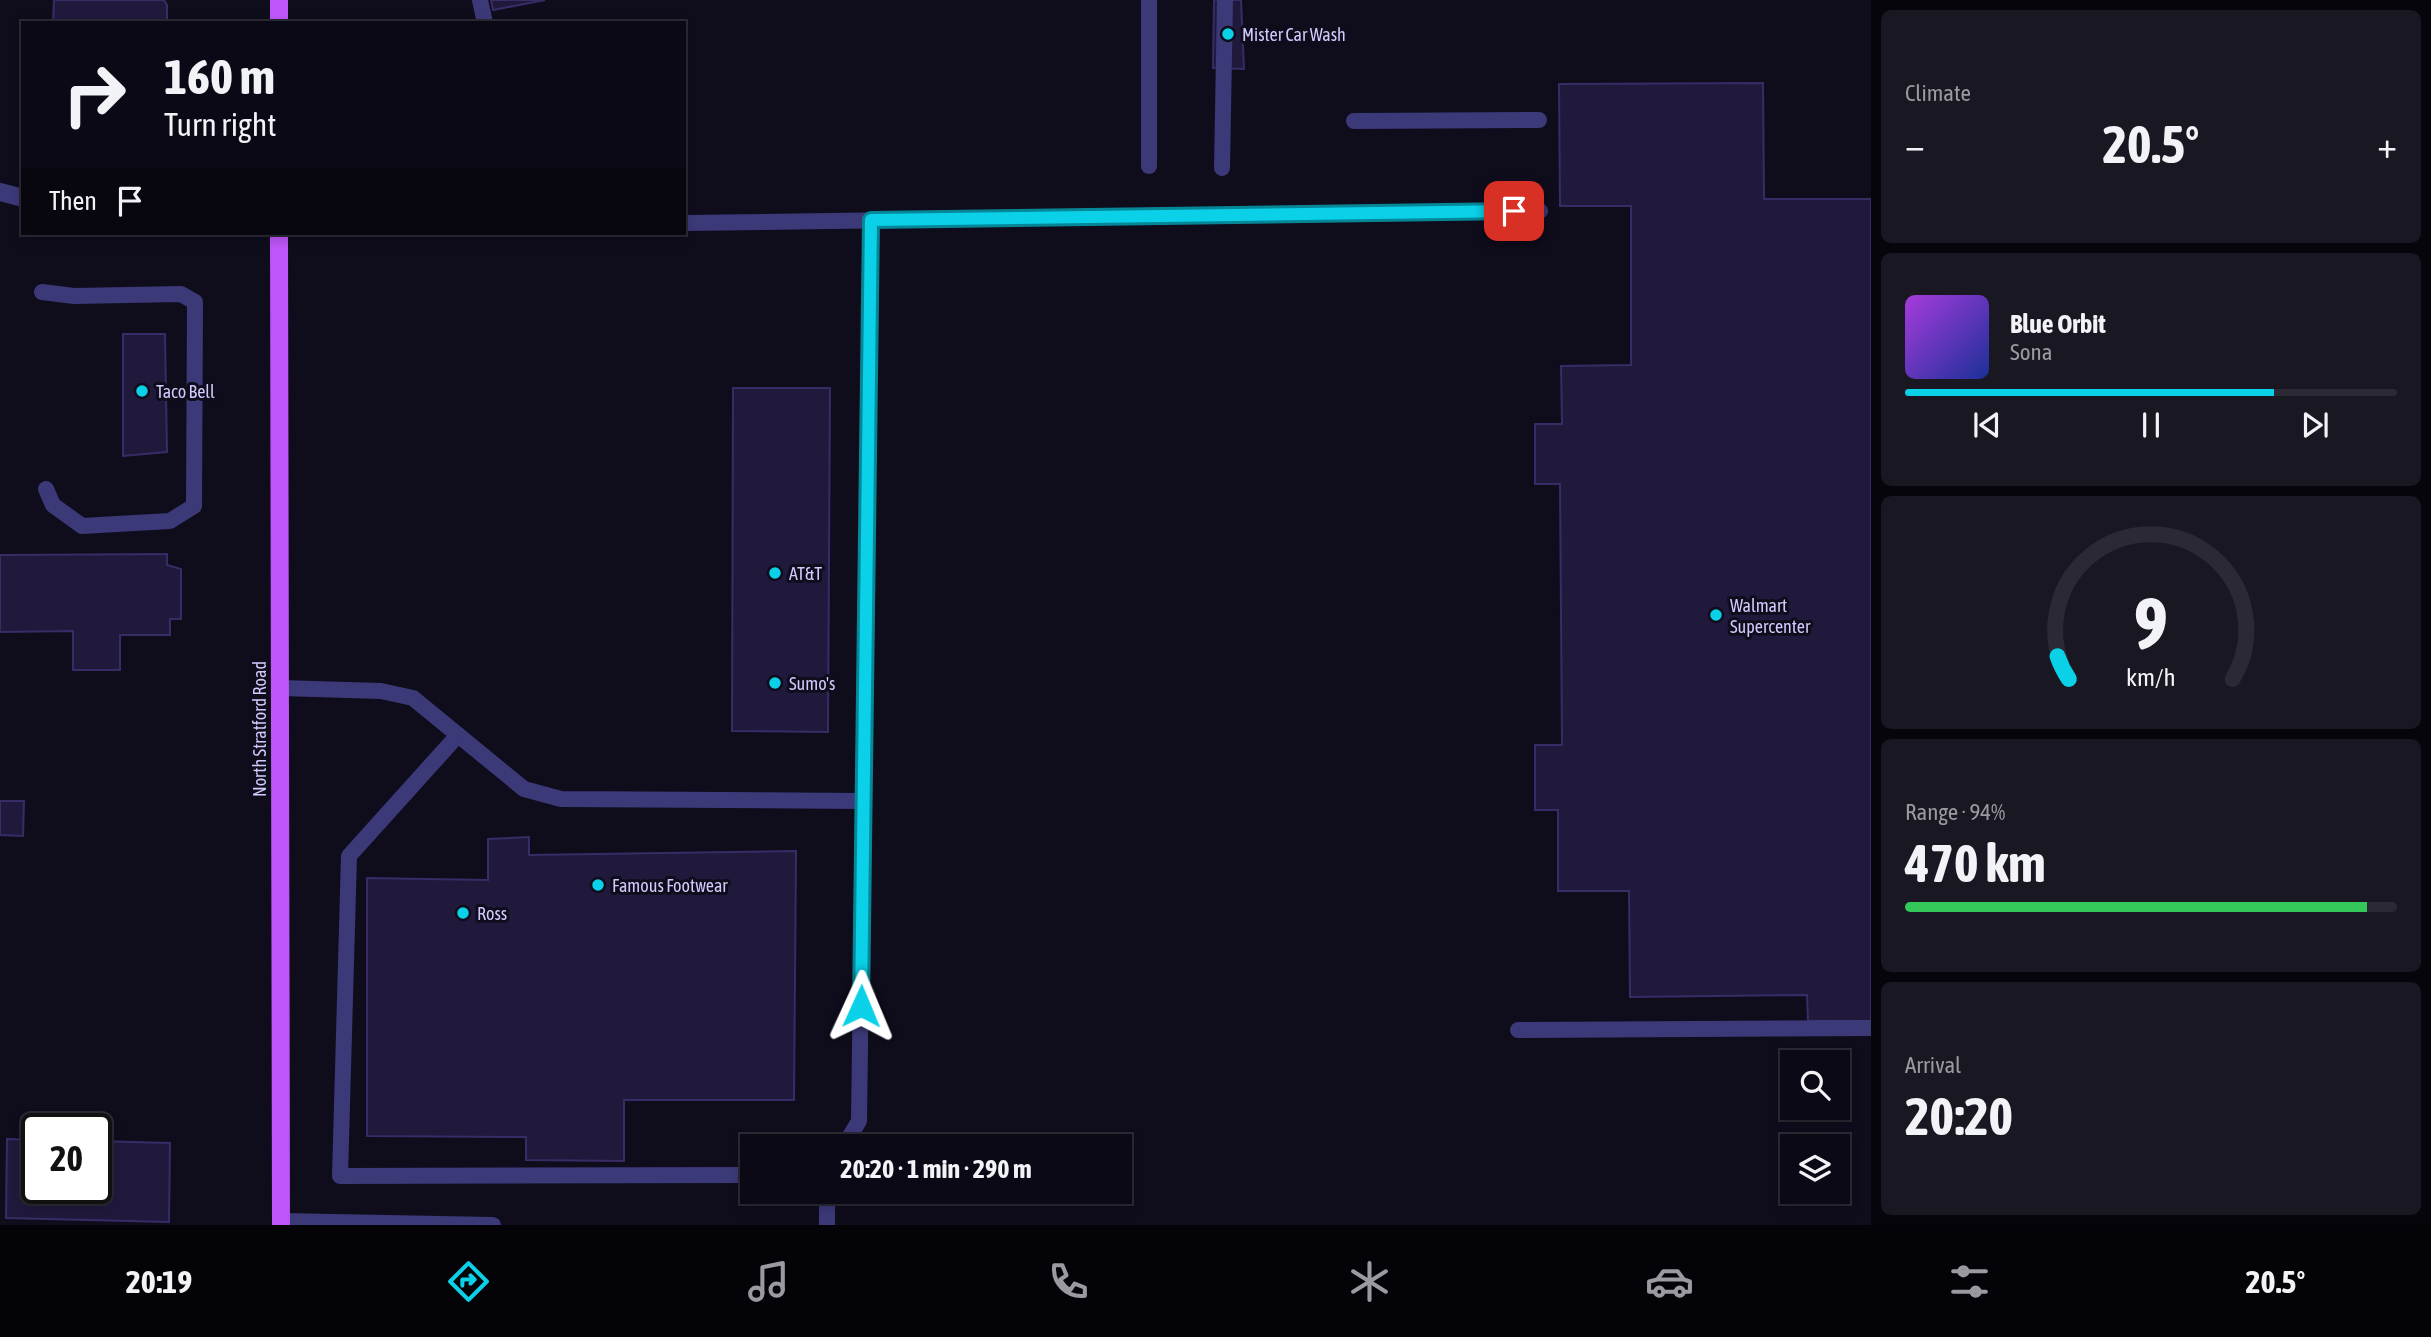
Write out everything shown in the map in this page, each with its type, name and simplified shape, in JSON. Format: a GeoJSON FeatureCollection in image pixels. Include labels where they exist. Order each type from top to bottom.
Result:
{"type":"FeatureCollection","features":[{"type":"Feature","properties":{"kind":"main road"},"geometry":{"type":"LineString","coordinates":[[279,0],[279,21]]}},
{"type":"Feature","properties":{"kind":"main road","name":"North Stratford Road"},"geometry":{"type":"LineString","coordinates":[[279,235],[281,1223]]}},
{"type":"Feature","properties":{"kind":"street"},"geometry":{"type":"LineString","coordinates":[[0,192],[21,197]]}},
{"type":"Feature","properties":{"kind":"lane"},"geometry":{"type":"LineString","coordinates":[[480,0],[485,21]]}},
{"type":"Feature","properties":{"kind":"lane"},"geometry":{"type":"LineString","coordinates":[[1149,0],[1149,166]]}},
{"type":"Feature","properties":{"kind":"lane"},"geometry":{"type":"LineString","coordinates":[[1222,168],[1225,0]]}},
{"type":"Feature","properties":{"kind":"lane"},"geometry":{"type":"LineString","coordinates":[[1354,121],[1539,120]]}},
{"type":"Feature","properties":{"kind":"lane"},"geometry":{"type":"LineString","coordinates":[[686,223],[1540,211]]}},
{"type":"Feature","properties":{"kind":"lane"},"geometry":{"type":"LineString","coordinates":[[851,1134],[859,1121],[871,220]]}},
{"type":"Feature","properties":{"kind":"lane"},"geometry":{"type":"LineString","coordinates":[[42,292],[74,296],[181,294],[195,302],[194,506],[170,521],[82,526],[53,505],[46,489]]}},
{"type":"Feature","properties":{"kind":"lane"},"geometry":{"type":"LineString","coordinates":[[280,688],[381,691],[414,698],[524,789],[561,799],[863,802]]}},
{"type":"Feature","properties":{"kind":"lane"},"geometry":{"type":"LineString","coordinates":[[458,735],[349,856],[340,1175],[740,1175]]}},
{"type":"Feature","properties":{"kind":"lane"},"geometry":{"type":"LineString","coordinates":[[1518,1030],[1871,1028]]}},
{"type":"Feature","properties":{"kind":"lane"},"geometry":{"type":"LineString","coordinates":[[827,1204],[827,1225]]}},
{"type":"Feature","properties":{"kind":"lane"},"geometry":{"type":"LineString","coordinates":[[281,1223],[493,1225]]}},
{"type":"Feature","properties":{"kind":"building"},"geometry":{"type":"Polygon","coordinates":[[[54,0],[164,0],[167,5],[167,21],[53,21],[54,0]]]}},
{"type":"Feature","properties":{"kind":"building"},"geometry":{"type":"Polygon","coordinates":[[[491,0],[545,0],[493,10],[491,0]]]}},
{"type":"Feature","properties":{"kind":"building","name":"Mister Car Wash"},"geometry":{"type":"Polygon","coordinates":[[[1214,0],[1241,0],[1244,69],[1213,68],[1214,0]]]}},
{"type":"Feature","properties":{"kind":"building","name":"Walmart Supercenter"},"geometry":{"type":"Polygon","coordinates":[[[1763,83],[1764,199],[1871,199],[1871,1021],[1808,1021],[1807,995],[1630,997],[1629,891],[1558,891],[1558,810],[1535,810],[1535,745],[1562,745],[1560,484],[1535,484],[1535,424],[1562,424],[1561,366],[1631,365],[1631,206],[1560,206],[1559,84],[1763,83]]]}},
{"type":"Feature","properties":{"kind":"building"},"geometry":{"type":"Polygon","coordinates":[[[123,334],[165,334],[167,452],[123,456],[123,334]]]}},
{"type":"Feature","properties":{"kind":"building"},"geometry":{"type":"Polygon","coordinates":[[[733,388],[830,388],[828,732],[732,731],[733,388]]]}},
{"type":"Feature","properties":{"kind":"building"},"geometry":{"type":"Polygon","coordinates":[[[167,554],[167,565],[181,569],[181,619],[170,619],[170,635],[120,635],[120,670],[73,670],[73,631],[0,632],[0,555],[167,554]]]}},
{"type":"Feature","properties":{"kind":"building"},"geometry":{"type":"Polygon","coordinates":[[[0,801],[24,801],[23,836],[0,835],[0,801]]]}},
{"type":"Feature","properties":{"kind":"building"},"geometry":{"type":"Polygon","coordinates":[[[529,837],[529,855],[796,851],[794,1100],[624,1100],[624,1161],[526,1160],[526,1137],[367,1136],[367,878],[488,880],[488,839],[529,837]]]}},
{"type":"Feature","properties":{"kind":"building"},"geometry":{"type":"Polygon","coordinates":[[[7,1139],[21,1139],[21,1204],[112,1204],[112,1141],[170,1143],[169,1222],[6,1218],[7,1139]]]}},
{"type":"Feature","properties":{"kind":"place","name":"Mister Car Wash"},"geometry":{"type":"Point","coordinates":[1228,34]}},
{"type":"Feature","properties":{"kind":"place","name":"Taco Bell"},"geometry":{"type":"Point","coordinates":[142,391]}},
{"type":"Feature","properties":{"kind":"place","name":"AT&T"},"geometry":{"type":"Point","coordinates":[775,573]}},
{"type":"Feature","properties":{"kind":"place","name":"Walmart Supercenter"},"geometry":{"type":"Point","coordinates":[1716,615]}},
{"type":"Feature","properties":{"kind":"place","name":"Sumo's"},"geometry":{"type":"Point","coordinates":[775,683]}},
{"type":"Feature","properties":{"kind":"place","name":"Famous Footwear"},"geometry":{"type":"Point","coordinates":[598,885]}},
{"type":"Feature","properties":{"kind":"place","name":"Ross"},"geometry":{"type":"Point","coordinates":[463,913]}},
{"type":"Feature","properties":{"kind":"route"},"geometry":{"type":"LineString","coordinates":[[861,1006],[871,220],[1514,211]]}}]}
